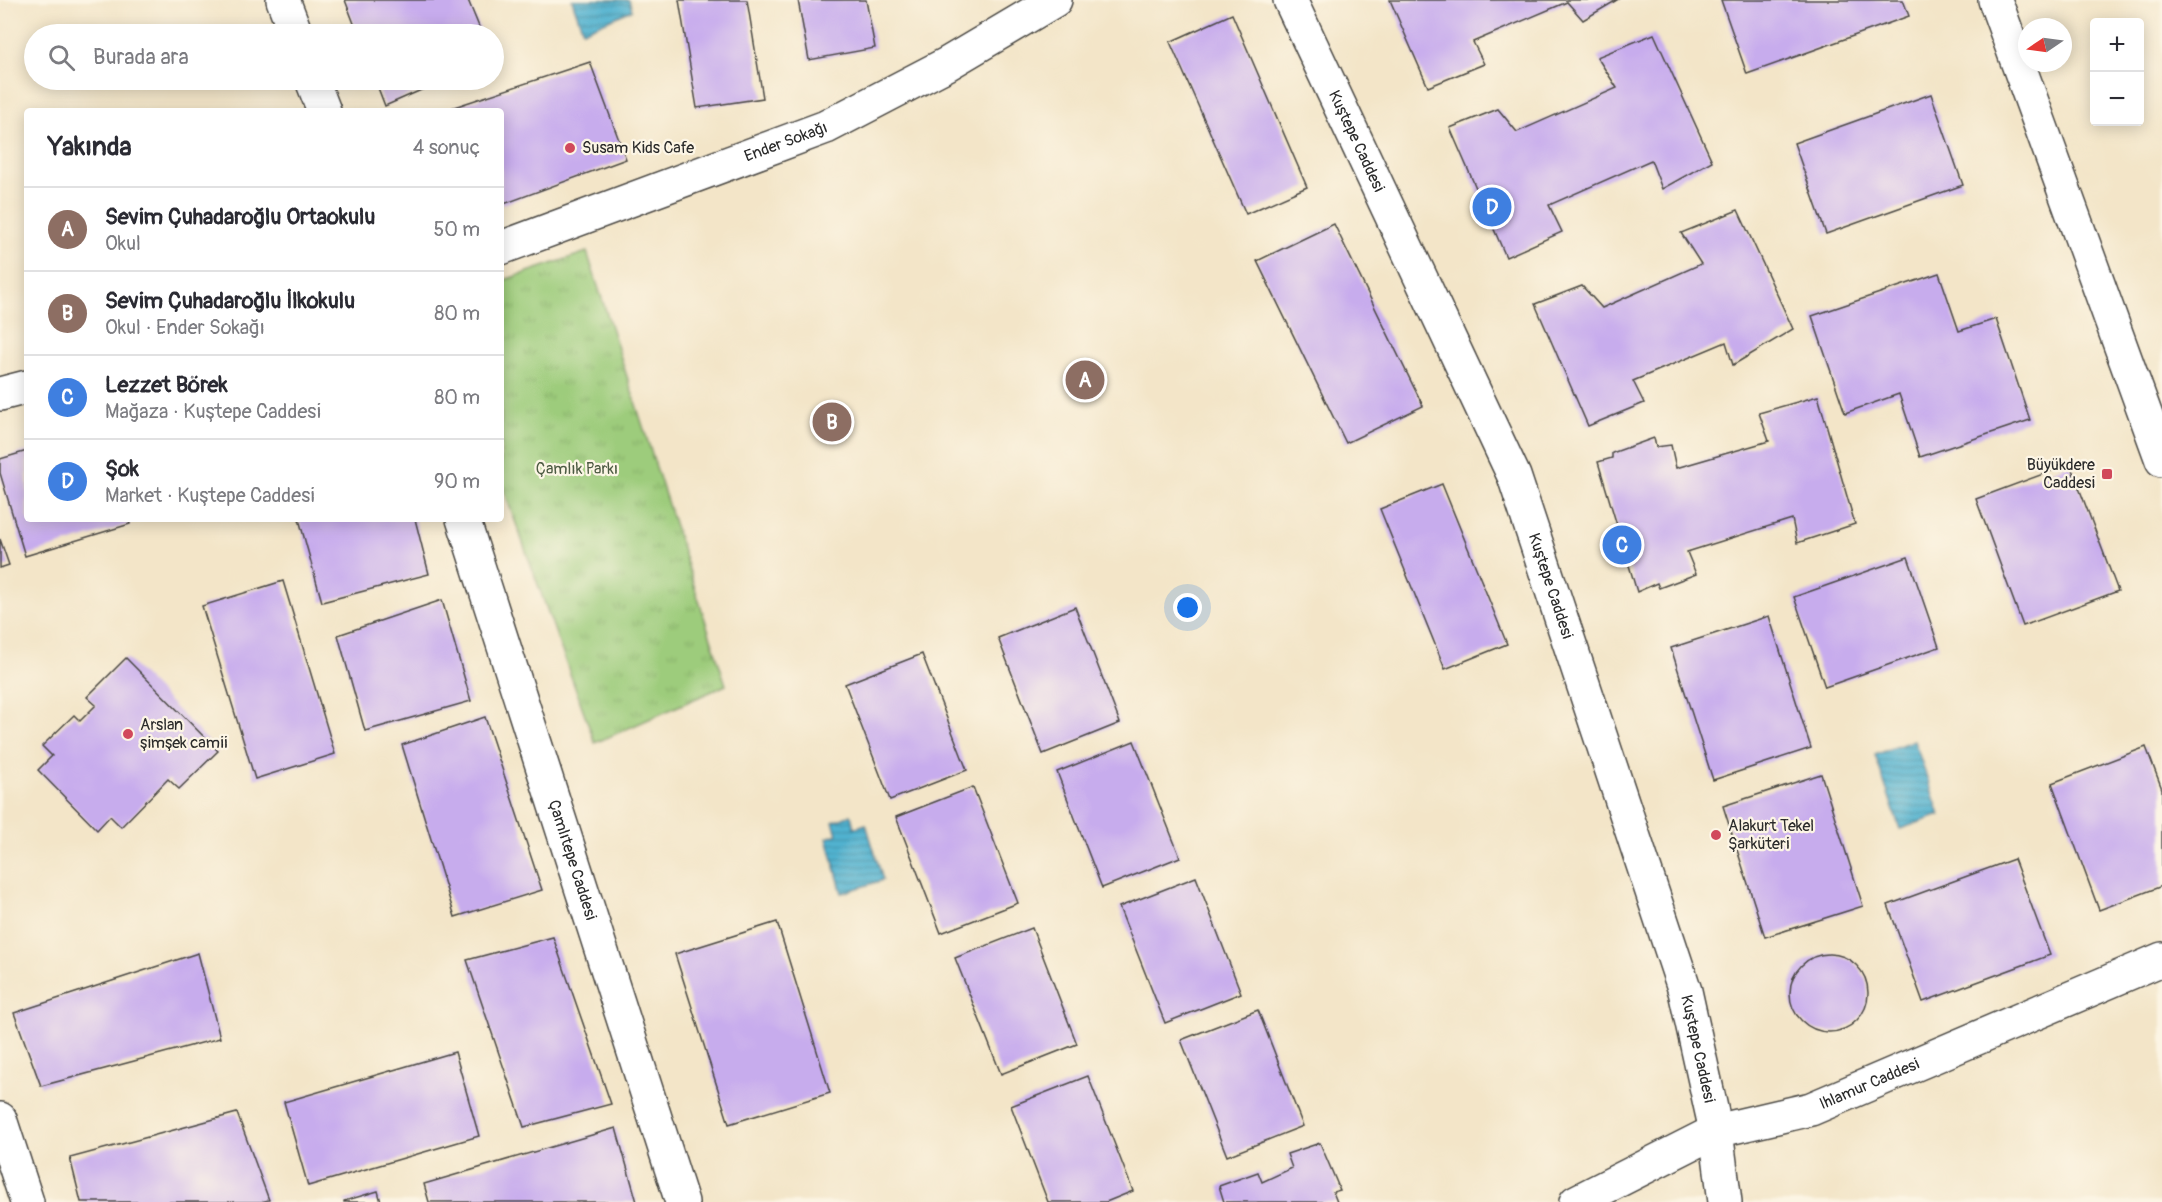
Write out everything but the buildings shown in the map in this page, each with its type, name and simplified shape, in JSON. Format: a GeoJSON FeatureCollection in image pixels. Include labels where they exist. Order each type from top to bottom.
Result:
{"type":"FeatureCollection","features":[{"type":"Feature","properties":{"kind":"street"},"geometry":{"type":"LineString","coordinates":[[283,0],[292,24]]}},
{"type":"Feature","properties":{"kind":"street","name":"Ender Sokağı"},"geometry":{"type":"LineString","coordinates":[[504,247],[826,128],[947,64],[1055,0]]}},
{"type":"Feature","properties":{"kind":"street","name":"Kuştepe Caddesi"},"geometry":{"type":"LineString","coordinates":[[1290,0],[1514,476],[1685,992],[1716,1131],[1725,1202]]}},
{"type":"Feature","properties":{"kind":"street"},"geometry":{"type":"LineString","coordinates":[[1995,0],[2162,460]]}},
{"type":"Feature","properties":{"kind":"street"},"geometry":{"type":"LineString","coordinates":[[316,90],[323,108]]}},
{"type":"Feature","properties":{"kind":"street"},"geometry":{"type":"LineString","coordinates":[[0,394],[24,388]]}},
{"type":"Feature","properties":{"kind":"street","name":"Çamlıtepe Caddesi"},"geometry":{"type":"LineString","coordinates":[[464,522],[682,1202]]}},
{"type":"Feature","properties":{"kind":"street","name":"Ihlamur Caddesi"},"geometry":{"type":"LineString","coordinates":[[1575,1202],[1716,1131],[1811,1108],[2162,959]]}},
{"type":"Feature","properties":{"kind":"street"},"geometry":{"type":"LineString","coordinates":[[0,1119],[27,1202]]}},
{"type":"Feature","properties":{"kind":"green space","name":"Çamlık Parkı"},"geometry":{"type":"Polygon","coordinates":[[[587,252],[726,685],[595,743],[504,490],[504,280],[587,252]]]}},
{"type":"Feature","properties":{"kind":"water"},"geometry":{"type":"Polygon","coordinates":[[[572,0],[629,0],[632,10],[583,31],[572,0]]]}},
{"type":"Feature","properties":{"kind":"water"},"geometry":{"type":"Polygon","coordinates":[[[1914,740],[1940,815],[1900,829],[1875,755],[1914,740]]]}},
{"type":"Feature","properties":{"kind":"water"},"geometry":{"type":"Polygon","coordinates":[[[851,815],[854,828],[866,824],[883,880],[842,893],[827,838],[837,834],[833,822],[851,815]]]}},
{"type":"Feature","properties":{"kind":"place","name":"Susam Kids Cafe"},"geometry":{"type":"Point","coordinates":[570,148]}},
{"type":"Feature","properties":{"kind":"place","name":"Şok"},"geometry":{"type":"Point","coordinates":[1492,207]}},
{"type":"Feature","properties":{"kind":"place","name":"Sevim Çuhadaroğlu Ortaokulu"},"geometry":{"type":"Point","coordinates":[1085,380]}},
{"type":"Feature","properties":{"kind":"place","name":"Sevim Çuhadaroğlu İlkokulu"},"geometry":{"type":"Point","coordinates":[832,422]}},
{"type":"Feature","properties":{"kind":"place","name":"Büyükdere Caddesi"},"geometry":{"type":"Point","coordinates":[2107,474]}},
{"type":"Feature","properties":{"kind":"place","name":"Lezzet Börek"},"geometry":{"type":"Point","coordinates":[1622,545]}},
{"type":"Feature","properties":{"kind":"place","name":"Arslan şimşek camii"},"geometry":{"type":"Point","coordinates":[128,734]}},
{"type":"Feature","properties":{"kind":"place","name":"Alakurt Tekel Şarküteri"},"geometry":{"type":"Point","coordinates":[1716,835]}}]}
